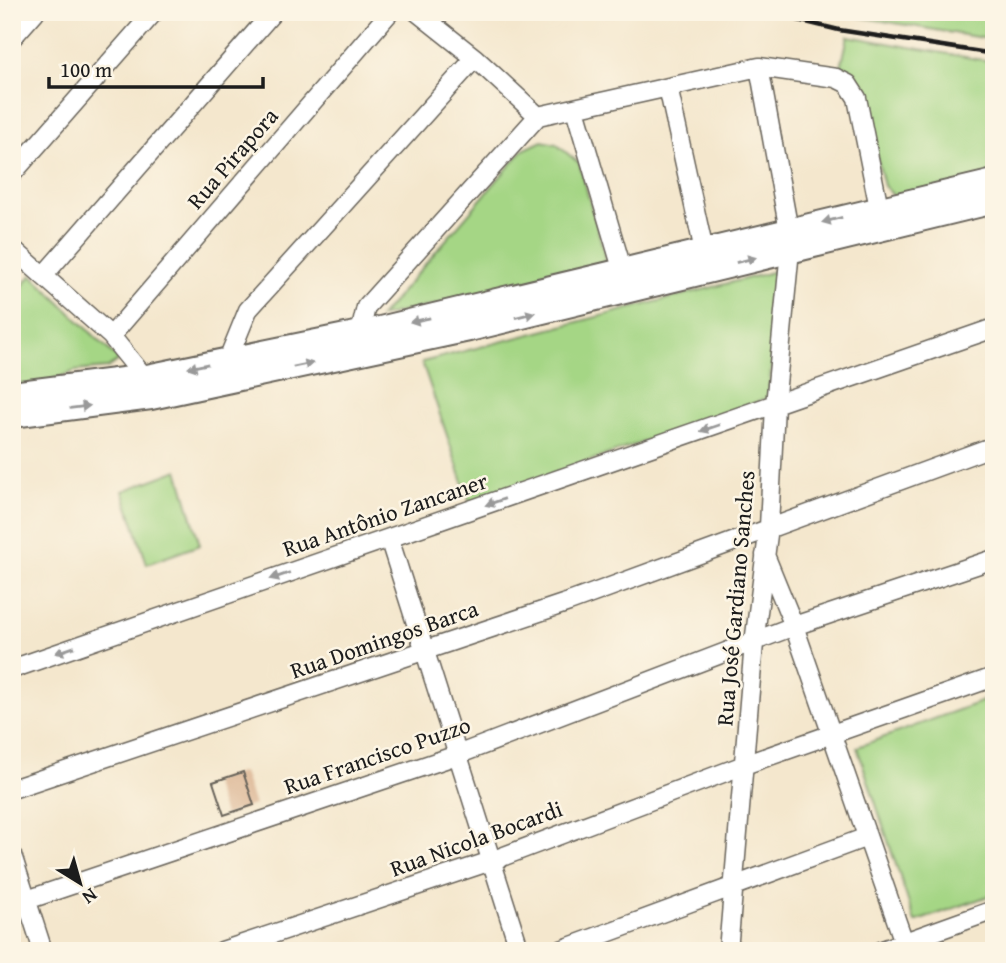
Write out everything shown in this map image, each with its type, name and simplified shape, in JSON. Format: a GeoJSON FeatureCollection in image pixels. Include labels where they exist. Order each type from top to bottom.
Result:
{"type":"FeatureCollection","features":[{"type":"Feature","properties":{"kind":"main road"},"geometry":{"type":"LineString","coordinates":[[12,394],[149,387],[228,359],[360,333],[468,320],[623,272],[705,251],[789,241],[879,208],[994,182]]}},
{"type":"Feature","properties":{"kind":"main road"},"geometry":{"type":"LineString","coordinates":[[12,415],[468,320],[789,241],[994,201]]}},
{"type":"Feature","properties":{"kind":"street"},"geometry":{"type":"LineString","coordinates":[[12,38],[35,12]]}},
{"type":"Feature","properties":{"kind":"street"},"geometry":{"type":"LineString","coordinates":[[12,174],[154,12]]}},
{"type":"Feature","properties":{"kind":"street"},"geometry":{"type":"LineString","coordinates":[[44,275],[273,12]]}},
{"type":"Feature","properties":{"kind":"street","name":"Rua Pirapora"},"geometry":{"type":"LineString","coordinates":[[111,336],[390,12]]}},
{"type":"Feature","properties":{"kind":"street"},"geometry":{"type":"LineString","coordinates":[[417,12],[475,58],[538,116]]}},
{"type":"Feature","properties":{"kind":"street"},"geometry":{"type":"LineString","coordinates":[[228,359],[248,310],[475,58]]}},
{"type":"Feature","properties":{"kind":"street"},"geometry":{"type":"LineString","coordinates":[[360,333],[366,307],[538,116],[759,68],[816,73],[848,84],[857,98],[879,208]]}},
{"type":"Feature","properties":{"kind":"street","name":"Rua José Gardiano Sanches"},"geometry":{"type":"LineString","coordinates":[[728,951],[754,643],[769,527],[775,405],[789,241],[759,68]]}},
{"type":"Feature","properties":{"kind":"street"},"geometry":{"type":"LineString","coordinates":[[668,88],[705,251]]}},
{"type":"Feature","properties":{"kind":"street"},"geometry":{"type":"LineString","coordinates":[[575,110],[623,272]]}},
{"type":"Feature","properties":{"kind":"street"},"geometry":{"type":"LineString","coordinates":[[12,248],[111,336],[149,387]]}},
{"type":"Feature","properties":{"kind":"street","name":"Rua Antônio Zancaner"},"geometry":{"type":"LineString","coordinates":[[12,668],[994,328]]}},
{"type":"Feature","properties":{"kind":"street","name":"Rua Domingos Barca"},"geometry":{"type":"LineString","coordinates":[[12,789],[425,651],[994,446]]}},
{"type":"Feature","properties":{"kind":"street"},"geometry":{"type":"LineString","coordinates":[[389,538],[520,951]]}},
{"type":"Feature","properties":{"kind":"street"},"geometry":{"type":"LineString","coordinates":[[765,554],[794,626],[906,947]]}},
{"type":"Feature","properties":{"kind":"street","name":"Rua Francisco Puzzo"},"geometry":{"type":"LineString","coordinates":[[19,902],[457,755],[794,626],[994,559]]}},
{"type":"Feature","properties":{"kind":"street","name":"Rua Nicola Bocardi"},"geometry":{"type":"LineString","coordinates":[[222,951],[491,860],[744,765],[994,677]]}},
{"type":"Feature","properties":{"kind":"street"},"geometry":{"type":"LineString","coordinates":[[558,951],[867,837]]}},
{"type":"Feature","properties":{"kind":"street"},"geometry":{"type":"LineString","coordinates":[[12,855],[19,902],[43,951]]}},
{"type":"Feature","properties":{"kind":"street"},"geometry":{"type":"LineString","coordinates":[[880,951],[906,947],[994,911]]}},
{"type":"Feature","properties":{"kind":"green space"},"geometry":{"type":"Polygon","coordinates":[[[854,12],[994,12],[994,40],[853,16],[854,12]]]}},
{"type":"Feature","properties":{"kind":"green space"},"geometry":{"type":"Polygon","coordinates":[[[848,36],[994,62],[994,176],[894,196],[884,186],[860,86],[840,72],[848,36]]]}},
{"type":"Feature","properties":{"kind":"green space"},"geometry":{"type":"Polygon","coordinates":[[[542,141],[556,144],[579,163],[606,259],[603,268],[380,317],[523,150],[542,141]]]}},
{"type":"Feature","properties":{"kind":"green space"},"geometry":{"type":"Polygon","coordinates":[[[776,271],[781,279],[768,398],[470,503],[422,362],[776,271]]]}},
{"type":"Feature","properties":{"kind":"green space"},"geometry":{"type":"Polygon","coordinates":[[[32,275],[119,360],[108,368],[75,371],[43,384],[12,387],[12,297],[32,275]]]}},
{"type":"Feature","properties":{"kind":"green space"},"geometry":{"type":"Polygon","coordinates":[[[178,470],[200,545],[147,564],[123,491],[178,470]]]}},
{"type":"Feature","properties":{"kind":"green space"},"geometry":{"type":"Polygon","coordinates":[[[994,697],[994,894],[915,922],[857,747],[994,697]]]}},
{"type":"Feature","properties":{"kind":"building"},"geometry":{"type":"Polygon","coordinates":[[[243,772],[254,805],[224,815],[213,782],[243,772]]]}},
{"type":"Feature","properties":{"kind":"railway"},"geometry":{"type":"LineString","coordinates":[[765,12],[839,30],[994,54]]}}]}
